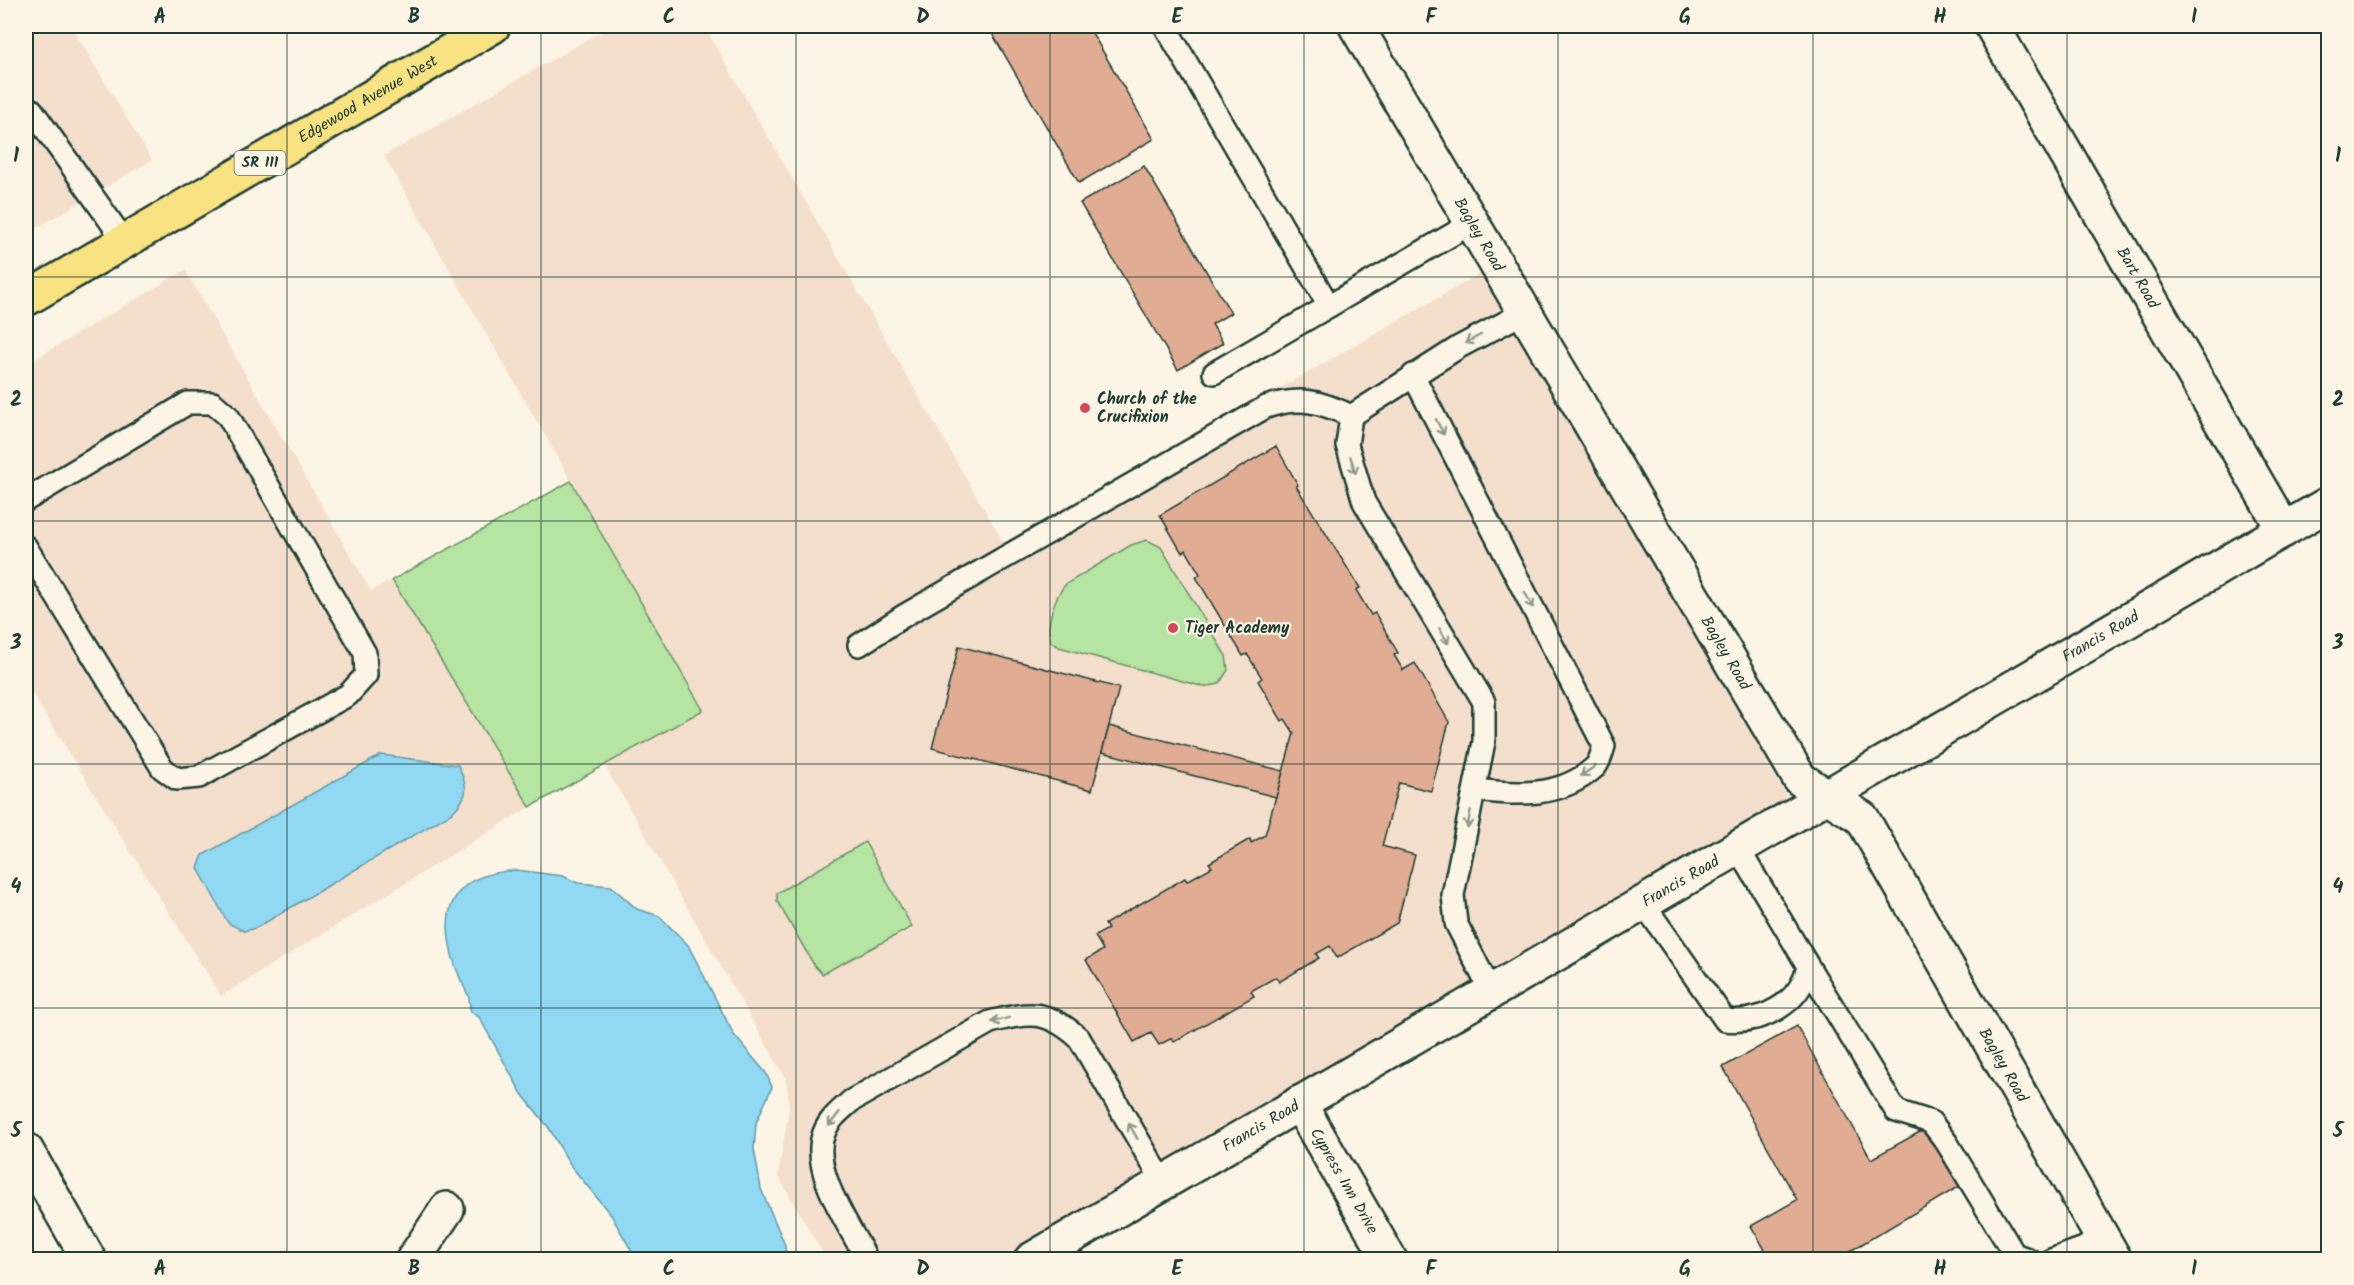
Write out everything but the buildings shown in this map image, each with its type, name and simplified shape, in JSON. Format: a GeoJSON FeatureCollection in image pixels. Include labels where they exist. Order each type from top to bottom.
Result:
{"type":"FeatureCollection","features":[{"type":"Feature","properties":{"kind":"main road","name":"Edgewood Avenue West"},"geometry":{"type":"LineString","coordinates":[[26,299],[494,26]]}},
{"type":"Feature","properties":{"kind":"street","name":"Bagley Road"},"geometry":{"type":"LineString","coordinates":[[1356,26],[1800,779],[1862,818],[2108,1248]]}},
{"type":"Feature","properties":{"kind":"street","name":"Bart Road"},"geometry":{"type":"LineString","coordinates":[[1992,26],[2284,530]]}},
{"type":"Feature","properties":{"kind":"street","name":"Francis Road"},"geometry":{"type":"LineString","coordinates":[[1031,1260],[1490,990],[2328,504]]}},
{"type":"Feature","properties":{"kind":"street","name":"Cypress Inn Drive"},"geometry":{"type":"LineString","coordinates":[[1299,1103],[1390,1260]]}},
{"type":"Feature","properties":{"kind":"street"},"geometry":{"type":"LineString","coordinates":[[26,1150],[89,1260]]}},
{"type":"Feature","properties":{"kind":"street"},"geometry":{"type":"LineString","coordinates":[[414,1260],[447,1209]]}},
{"type":"Feature","properties":{"kind":"lane"},"geometry":{"type":"LineString","coordinates":[[1165,26],[1329,306]]}},
{"type":"Feature","properties":{"kind":"lane"},"geometry":{"type":"LineString","coordinates":[[26,114],[32,110],[125,242]]}},
{"type":"Feature","properties":{"kind":"lane"},"geometry":{"type":"LineString","coordinates":[[1214,373],[1472,223]]}},
{"type":"Feature","properties":{"kind":"lane"},"geometry":{"type":"LineString","coordinates":[[1490,990],[1456,923],[1453,895],[1484,742],[1484,702],[1364,502],[1347,445],[1351,416],[1459,346],[1525,312]]}},
{"type":"Feature","properties":{"kind":"lane"},"geometry":{"type":"LineString","coordinates":[[1413,375],[1604,746],[1596,766],[1563,788],[1519,795],[1475,790]]}},
{"type":"Feature","properties":{"kind":"lane"},"geometry":{"type":"LineString","coordinates":[[859,645],[905,615],[1266,407],[1284,402],[1306,400],[1328,405],[1351,416]]}},
{"type":"Feature","properties":{"kind":"lane"},"geometry":{"type":"LineString","coordinates":[[26,500],[188,403],[213,403],[228,416],[365,653],[366,675],[348,695],[199,777],[177,779],[162,768],[26,547]]}},
{"type":"Feature","properties":{"kind":"lane"},"geometry":{"type":"LineString","coordinates":[[1738,848],[1896,1111],[1931,1122],[1947,1143],[2014,1254],[2030,1260]]}},
{"type":"Feature","properties":{"kind":"lane"},"geometry":{"type":"LineString","coordinates":[[1643,903],[1713,1007],[1725,1020],[1741,1022],[1755,1019],[1785,1004],[1798,992],[1805,979],[1808,966]]}},
{"type":"Feature","properties":{"kind":"lane"},"geometry":{"type":"LineString","coordinates":[[867,1260],[826,1182],[822,1157],[823,1135],[833,1117],[851,1101],[990,1022],[1016,1016],[1041,1015],[1060,1021],[1079,1038],[1163,1182]]}},
{"type":"Feature","properties":{"kind":"lane"},"geometry":{"type":"LineString","coordinates":[[2051,1260],[2084,1248],[2108,1248]]}},
{"type":"Feature","properties":{"kind":"shaded area"},"geometry":{"type":"Polygon","coordinates":[[[26,26],[71,26],[152,160],[26,234],[26,26]]]}},
{"type":"Feature","properties":{"kind":"shaded area","name":"Tiger Academy"},"geometry":{"type":"Polygon","coordinates":[[[611,26],[704,26],[1005,545],[1485,271],[1788,798],[998,1259],[826,1259],[778,1176],[789,1107],[786,1079],[605,766],[703,710],[384,156],[611,26]]]}},
{"type":"Feature","properties":{"kind":"shaded area"},"geometry":{"type":"Polygon","coordinates":[[[185,270],[371,591],[392,580],[530,807],[221,996],[26,684],[26,364],[185,270]]]}},
{"type":"Feature","properties":{"kind":"green space"},"geometry":{"type":"Polygon","coordinates":[[[571,481],[703,710],[530,807],[392,580],[571,481]]]}},
{"type":"Feature","properties":{"kind":"green space"},"geometry":{"type":"Polygon","coordinates":[[[1147,540],[1161,547],[1226,656],[1228,670],[1219,684],[1204,687],[1059,647],[1051,642],[1049,628],[1052,612],[1066,584],[1131,545],[1147,540]]]}},
{"type":"Feature","properties":{"kind":"green space"},"geometry":{"type":"Polygon","coordinates":[[[865,842],[912,927],[822,974],[814,965],[777,901],[777,893],[865,842]]]}},
{"type":"Feature","properties":{"kind":"water"},"geometry":{"type":"Polygon","coordinates":[[[381,755],[458,765],[466,790],[462,801],[452,813],[256,928],[244,931],[228,923],[198,868],[203,855],[381,755]]]}},
{"type":"Feature","properties":{"kind":"water"},"geometry":{"type":"Polygon","coordinates":[[[516,870],[563,876],[578,883],[611,886],[637,909],[659,916],[688,945],[734,1035],[766,1073],[772,1087],[756,1123],[754,1149],[761,1189],[785,1245],[786,1259],[632,1259],[631,1250],[611,1215],[571,1166],[549,1128],[522,1094],[479,1017],[471,1012],[469,997],[452,955],[448,925],[455,898],[464,887],[476,879],[489,874],[516,870]]]}},
{"type":"Feature","properties":{"kind":"place","name":"Church of the Crucifixion"},"geometry":{"type":"Point","coordinates":[1085,408]}},
{"type":"Feature","properties":{"kind":"place","name":"Tiger Academy"},"geometry":{"type":"Point","coordinates":[1173,628]}}]}
